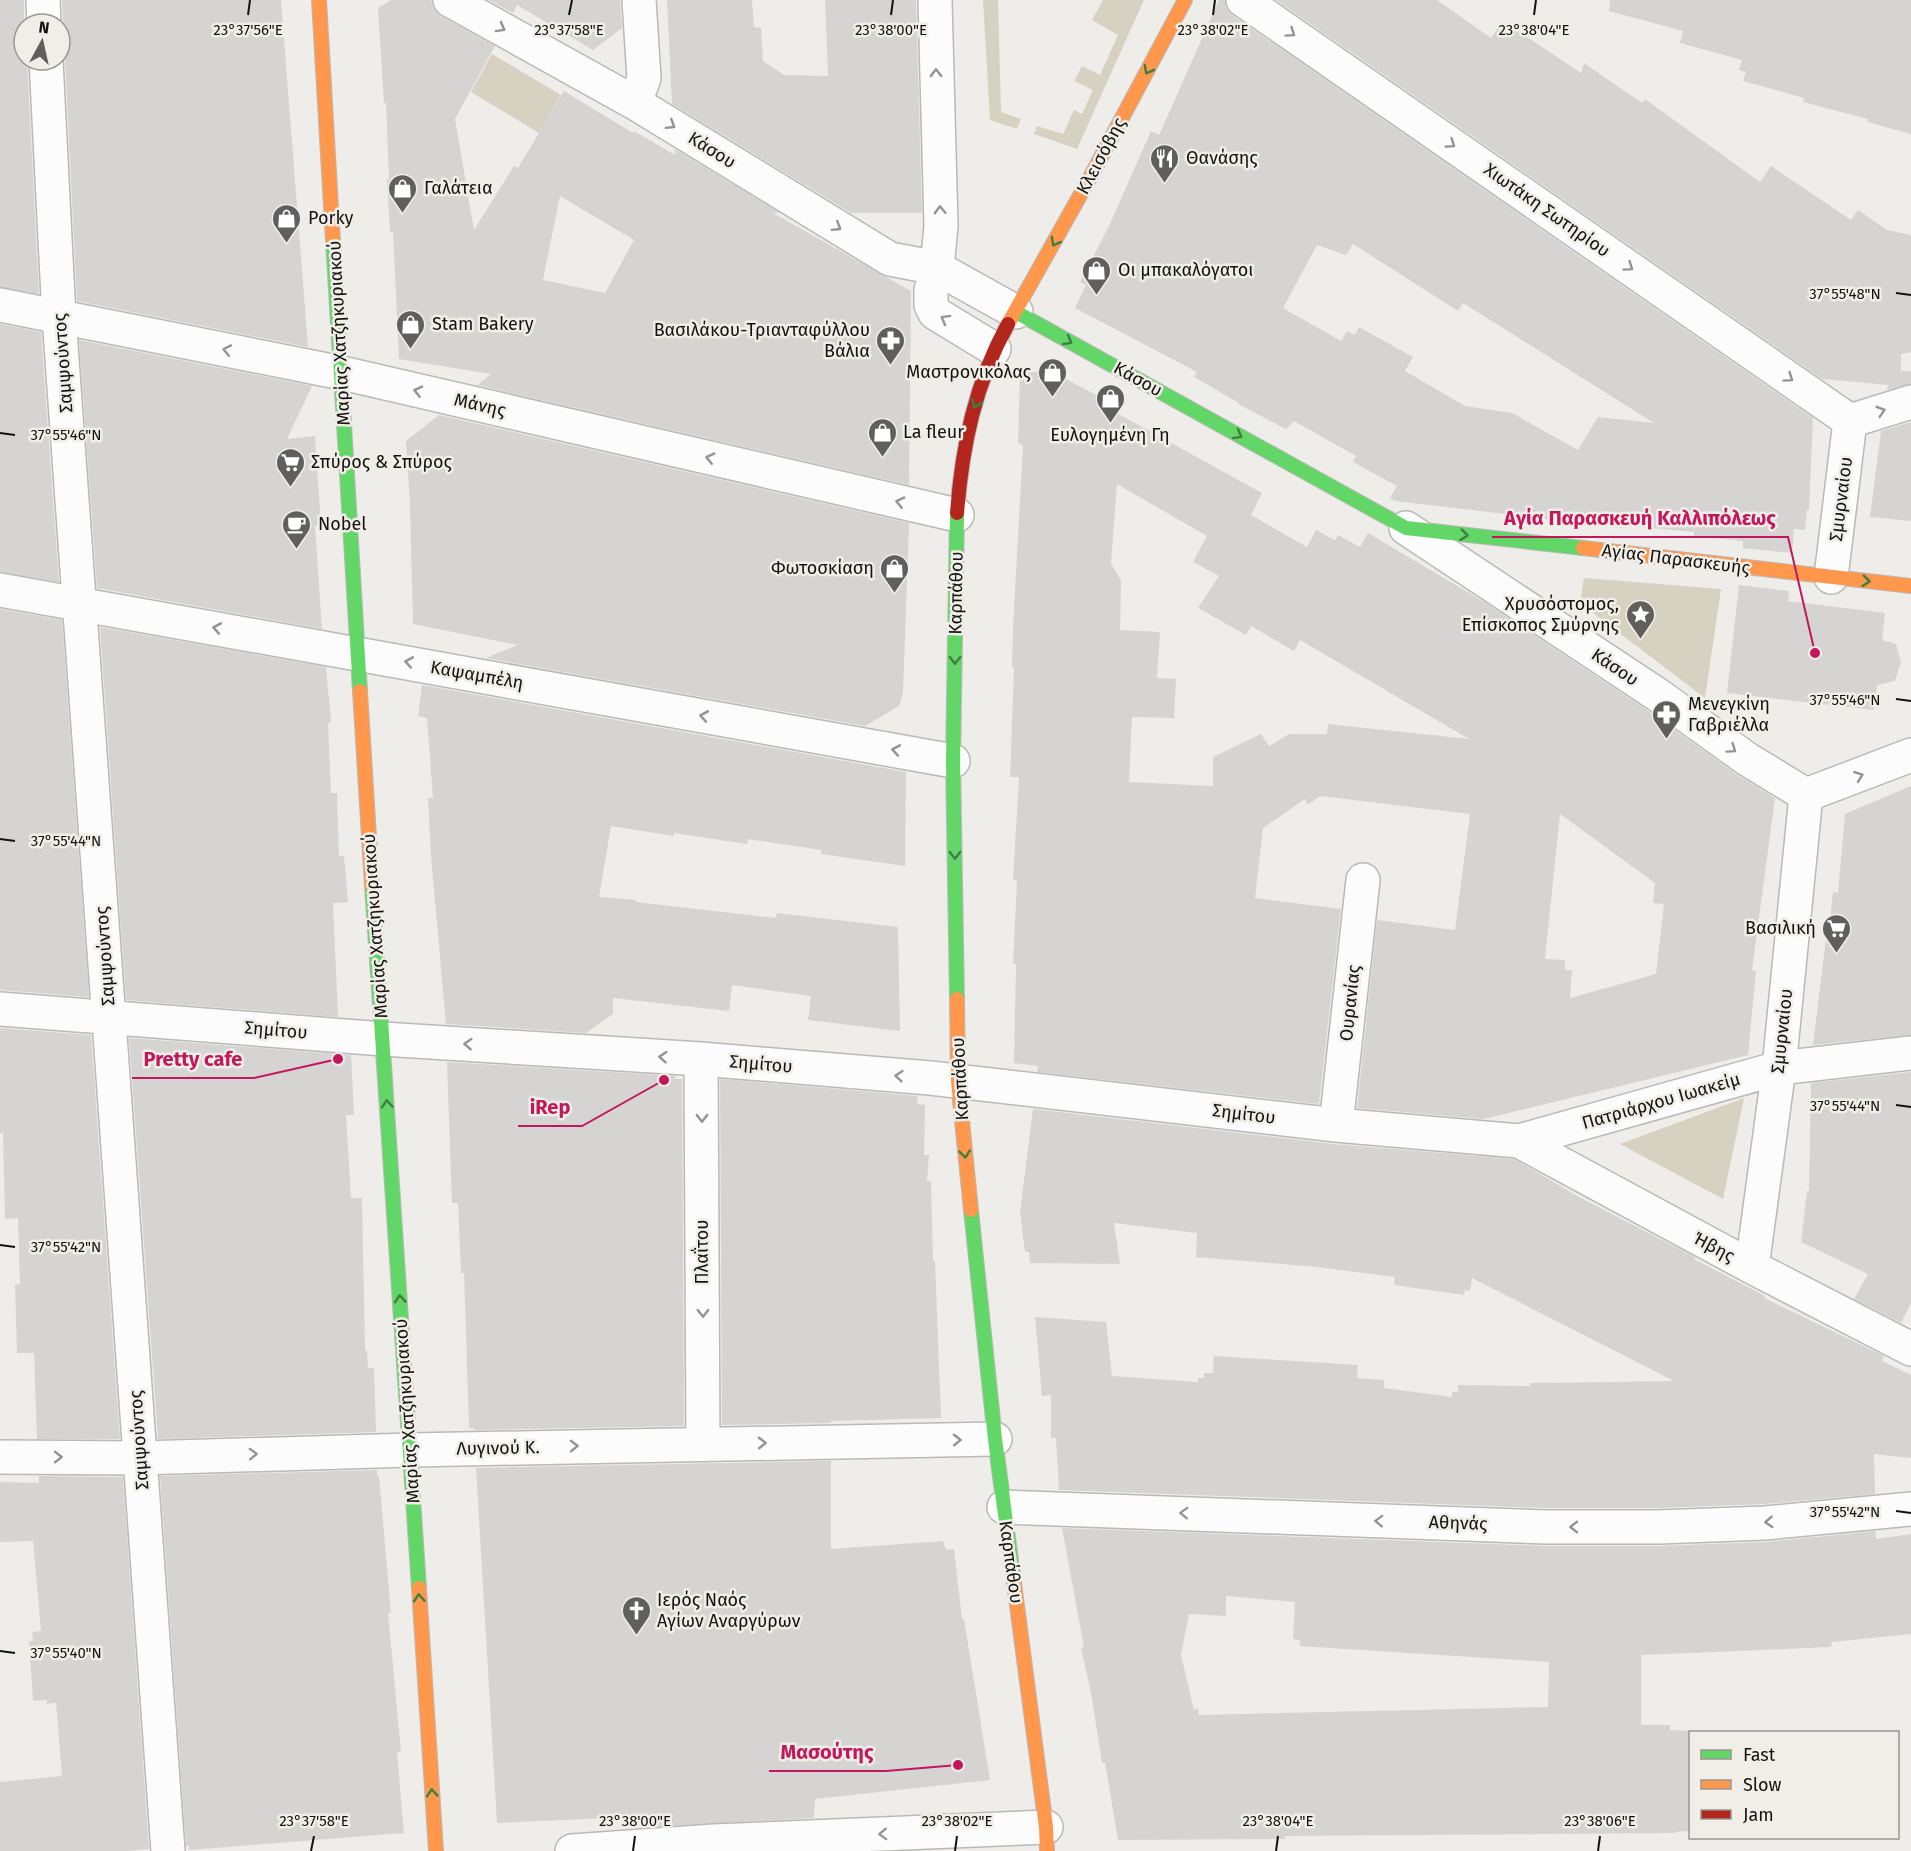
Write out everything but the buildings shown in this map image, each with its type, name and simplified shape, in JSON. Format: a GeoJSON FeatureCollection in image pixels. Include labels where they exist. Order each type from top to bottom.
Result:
{"type":"FeatureCollection","features":[{"type":"Feature","properties":{"kind":"street","name":"Μαρίας Χατζηκυριακού"},"geometry":{"type":"LineString","coordinates":[[319,0],[357,653],[436,1851]]}},
{"type":"Feature","properties":{"kind":"street","name":"Κάσου"},"geometry":{"type":"LineString","coordinates":[[450,0],[635,103],[890,259],[938,268],[1406,528],[1658,695],[1747,759],[1806,795]]}},
{"type":"Feature","properties":{"kind":"street"},"geometry":{"type":"LineString","coordinates":[[635,103],[644,78],[639,0]]}},
{"type":"Feature","properties":{"kind":"street"},"geometry":{"type":"LineString","coordinates":[[934,0],[941,226],[938,268],[932,290],[931,305],[935,313],[994,349]]}},
{"type":"Feature","properties":{"kind":"street","name":"Κλεισόβης"},"geometry":{"type":"LineString","coordinates":[[1016,312],[1185,0]]}},
{"type":"Feature","properties":{"kind":"street","name":"Χιωτάκη Σωτηρίου"},"geometry":{"type":"LineString","coordinates":[[1243,0],[1850,421]]}},
{"type":"Feature","properties":{"kind":"street","name":"Σαμψούντος"},"geometry":{"type":"LineString","coordinates":[[47,72],[59,316],[168,1851]]}},
{"type":"Feature","properties":{"kind":"street","name":"Μάνης"},"geometry":{"type":"LineString","coordinates":[[0,305],[342,373],[957,515]]}},
{"type":"Feature","properties":{"kind":"street","name":"Καρπάθου"},"geometry":{"type":"LineString","coordinates":[[1016,312],[994,349],[969,423],[960,476],[957,515],[953,761],[958,1081],[995,1439],[1047,1839]]}},
{"type":"Feature","properties":{"kind":"street"},"geometry":{"type":"LineString","coordinates":[[1850,421],[1911,402]]}},
{"type":"Feature","properties":{"kind":"street","name":"Σμυρναίου"},"geometry":{"type":"LineString","coordinates":[[1831,577],[1850,421]]}},
{"type":"Feature","properties":{"kind":"street","name":"Αγίας Παρασκευής"},"geometry":{"type":"LineString","coordinates":[[1406,528],[1911,586]]}},
{"type":"Feature","properties":{"kind":"street","name":"Καψαμπέλη"},"geometry":{"type":"LineString","coordinates":[[0,590],[953,761]]}},
{"type":"Feature","properties":{"kind":"street"},"geometry":{"type":"LineString","coordinates":[[1806,795],[1911,755]]}},
{"type":"Feature","properties":{"kind":"street","name":"Σμυρναίου"},"geometry":{"type":"LineString","coordinates":[[1752,1267],[1779,1068],[1806,795]]}},
{"type":"Feature","properties":{"kind":"street","name":"Ουρανίας"},"geometry":{"type":"LineString","coordinates":[[1336,1125],[1363,880]]}},
{"type":"Feature","properties":{"kind":"street","name":"Σημίτου"},"geometry":{"type":"LineString","coordinates":[[0,1009],[383,1039],[701,1059],[958,1081],[1336,1125],[1519,1141]]}},
{"type":"Feature","properties":{"kind":"street","name":"Πατριάρχου Ιωακείμ"},"geometry":{"type":"LineString","coordinates":[[1519,1141],[1779,1068],[1911,1053]]}},
{"type":"Feature","properties":{"kind":"street","name":"Πλαΐτου"},"geometry":{"type":"LineString","coordinates":[[701,1059],[703,1444]]}},
{"type":"Feature","properties":{"kind":"street","name":"Ήβης"},"geometry":{"type":"LineString","coordinates":[[1519,1141],[1752,1267],[1911,1349]]}},
{"type":"Feature","properties":{"kind":"street","name":"Λυγινού Κ."},"geometry":{"type":"LineString","coordinates":[[0,1457],[141,1458],[410,1449],[995,1439]]}},
{"type":"Feature","properties":{"kind":"street","name":"Αθηνάς"},"geometry":{"type":"LineString","coordinates":[[1004,1507],[1546,1527],[1658,1527],[1765,1523],[1911,1509]]}},
{"type":"Feature","properties":{"kind":"street"},"geometry":{"type":"LineString","coordinates":[[572,1851],[726,1840],[1047,1839]]}},
{"type":"Feature","properties":{"kind":"shaded area"},"geometry":{"type":"Polygon","coordinates":[[[983,0],[998,0],[1001,112],[1021,119],[1017,129],[990,120],[983,0]]]}},
{"type":"Feature","properties":{"kind":"shaded area"},"geometry":{"type":"Polygon","coordinates":[[[1103,0],[1144,0],[1077,149],[1034,134],[1037,126],[1063,134],[1074,110],[1082,114],[1093,90],[1074,81],[1082,66],[1100,75],[1118,35],[1092,20],[1103,0]]]}},
{"type":"Feature","properties":{"kind":"shaded area"},"geometry":{"type":"Polygon","coordinates":[[[492,54],[561,95],[539,133],[471,92],[492,54]]]}},
{"type":"Feature","properties":{"kind":"shaded area"},"geometry":{"type":"Polygon","coordinates":[[[1584,578],[1721,589],[1705,698],[1580,603],[1584,578]]]}},
{"type":"Feature","properties":{"kind":"shaded area"},"geometry":{"type":"Polygon","coordinates":[[[1744,1098],[1723,1199],[1620,1144],[1744,1098]]]}},
{"type":"Feature","properties":{"kind":"traffic: fast"},"geometry":{"type":"LineString","coordinates":[[333,241],[360,691]]}},
{"type":"Feature","properties":{"kind":"traffic: fast"},"geometry":{"type":"LineString","coordinates":[[1016,312],[1406,528],[1583,548]]}},
{"type":"Feature","properties":{"kind":"traffic: fast"},"geometry":{"type":"LineString","coordinates":[[957,513],[953,761],[957,999]]}},
{"type":"Feature","properties":{"kind":"traffic: fast"},"geometry":{"type":"LineString","coordinates":[[372,886],[419,1588]]}},
{"type":"Feature","properties":{"kind":"traffic: fast"},"geometry":{"type":"LineString","coordinates":[[971,1210],[995,1439],[1013,1575]]}},
{"type":"Feature","properties":{"kind":"traffic: slow"},"geometry":{"type":"LineString","coordinates":[[319,0],[333,241]]}},
{"type":"Feature","properties":{"kind":"traffic: slow"},"geometry":{"type":"LineString","coordinates":[[1008,324],[1092,174],[1185,0]]}},
{"type":"Feature","properties":{"kind":"traffic: slow"},"geometry":{"type":"LineString","coordinates":[[1583,548],[1911,586]]}},
{"type":"Feature","properties":{"kind":"traffic: slow"},"geometry":{"type":"LineString","coordinates":[[360,691],[372,886]]}},
{"type":"Feature","properties":{"kind":"traffic: slow"},"geometry":{"type":"LineString","coordinates":[[957,999],[958,1081],[971,1210]]}},
{"type":"Feature","properties":{"kind":"traffic: slow"},"geometry":{"type":"LineString","coordinates":[[1013,1575],[1046,1827],[1047,1851]]}},
{"type":"Feature","properties":{"kind":"traffic: slow"},"geometry":{"type":"LineString","coordinates":[[419,1588],[436,1851]]}},
{"type":"Feature","properties":{"kind":"traffic: jam"},"geometry":{"type":"LineString","coordinates":[[957,513],[962,464],[972,416],[987,369],[1008,324]]}},
{"type":"Feature","properties":{"kind":"place","name":"Θανάσης"},"geometry":{"type":"Point","coordinates":[1165,184]}},
{"type":"Feature","properties":{"kind":"place","name":"Γαλάτεια"},"geometry":{"type":"Point","coordinates":[403,214]}},
{"type":"Feature","properties":{"kind":"place","name":"Porky"},"geometry":{"type":"Point","coordinates":[287,244]}},
{"type":"Feature","properties":{"kind":"place","name":"Οι μπακαλόγατοι"},"geometry":{"type":"Point","coordinates":[1097,296]}},
{"type":"Feature","properties":{"kind":"place","name":"Stam Bakery"},"geometry":{"type":"Point","coordinates":[411,350]}},
{"type":"Feature","properties":{"kind":"place","name":"Βασιλάκου-Τριανταφύλλου Βάλια"},"geometry":{"type":"Point","coordinates":[891,366]}},
{"type":"Feature","properties":{"kind":"place","name":"Μαστρονικόλας"},"geometry":{"type":"Point","coordinates":[1052,398]}},
{"type":"Feature","properties":{"kind":"place","name":"Ευλογημένη Γη"},"geometry":{"type":"Point","coordinates":[1110,424]}},
{"type":"Feature","properties":{"kind":"place","name":"La fleur"},"geometry":{"type":"Point","coordinates":[882,458]}},
{"type":"Feature","properties":{"kind":"place","name":"Σπύρος & Σπύρος"},"geometry":{"type":"Point","coordinates":[290,488]}},
{"type":"Feature","properties":{"kind":"place","name":"Nobel"},"geometry":{"type":"Point","coordinates":[297,550]}},
{"type":"Feature","properties":{"kind":"place","name":"Φωτοσκίαση"},"geometry":{"type":"Point","coordinates":[895,594]}},
{"type":"Feature","properties":{"kind":"place","name":"Χρυσόστομος, Επίσκοπος Σμύρνης"},"geometry":{"type":"Point","coordinates":[1640,640]}},
{"type":"Feature","properties":{"kind":"place","name":"Αγία Παρασκευή Καλλιπόλεως"},"geometry":{"type":"Point","coordinates":[1815,653]}},
{"type":"Feature","properties":{"kind":"place","name":"Μενεγκίνη Γαβριέλλα"},"geometry":{"type":"Point","coordinates":[1667,740]}},
{"type":"Feature","properties":{"kind":"place","name":"Βασιλική"},"geometry":{"type":"Point","coordinates":[1837,954]}},
{"type":"Feature","properties":{"kind":"place","name":"Pretty cafe"},"geometry":{"type":"Point","coordinates":[338,1059]}},
{"type":"Feature","properties":{"kind":"place","name":"iRep"},"geometry":{"type":"Point","coordinates":[664,1080]}},
{"type":"Feature","properties":{"kind":"place","name":"Ιερός Ναός Αγίων Αναργύρων"},"geometry":{"type":"Point","coordinates":[636,1636]}},
{"type":"Feature","properties":{"kind":"place","name":"Μασούτης"},"geometry":{"type":"Point","coordinates":[958,1765]}}]}
